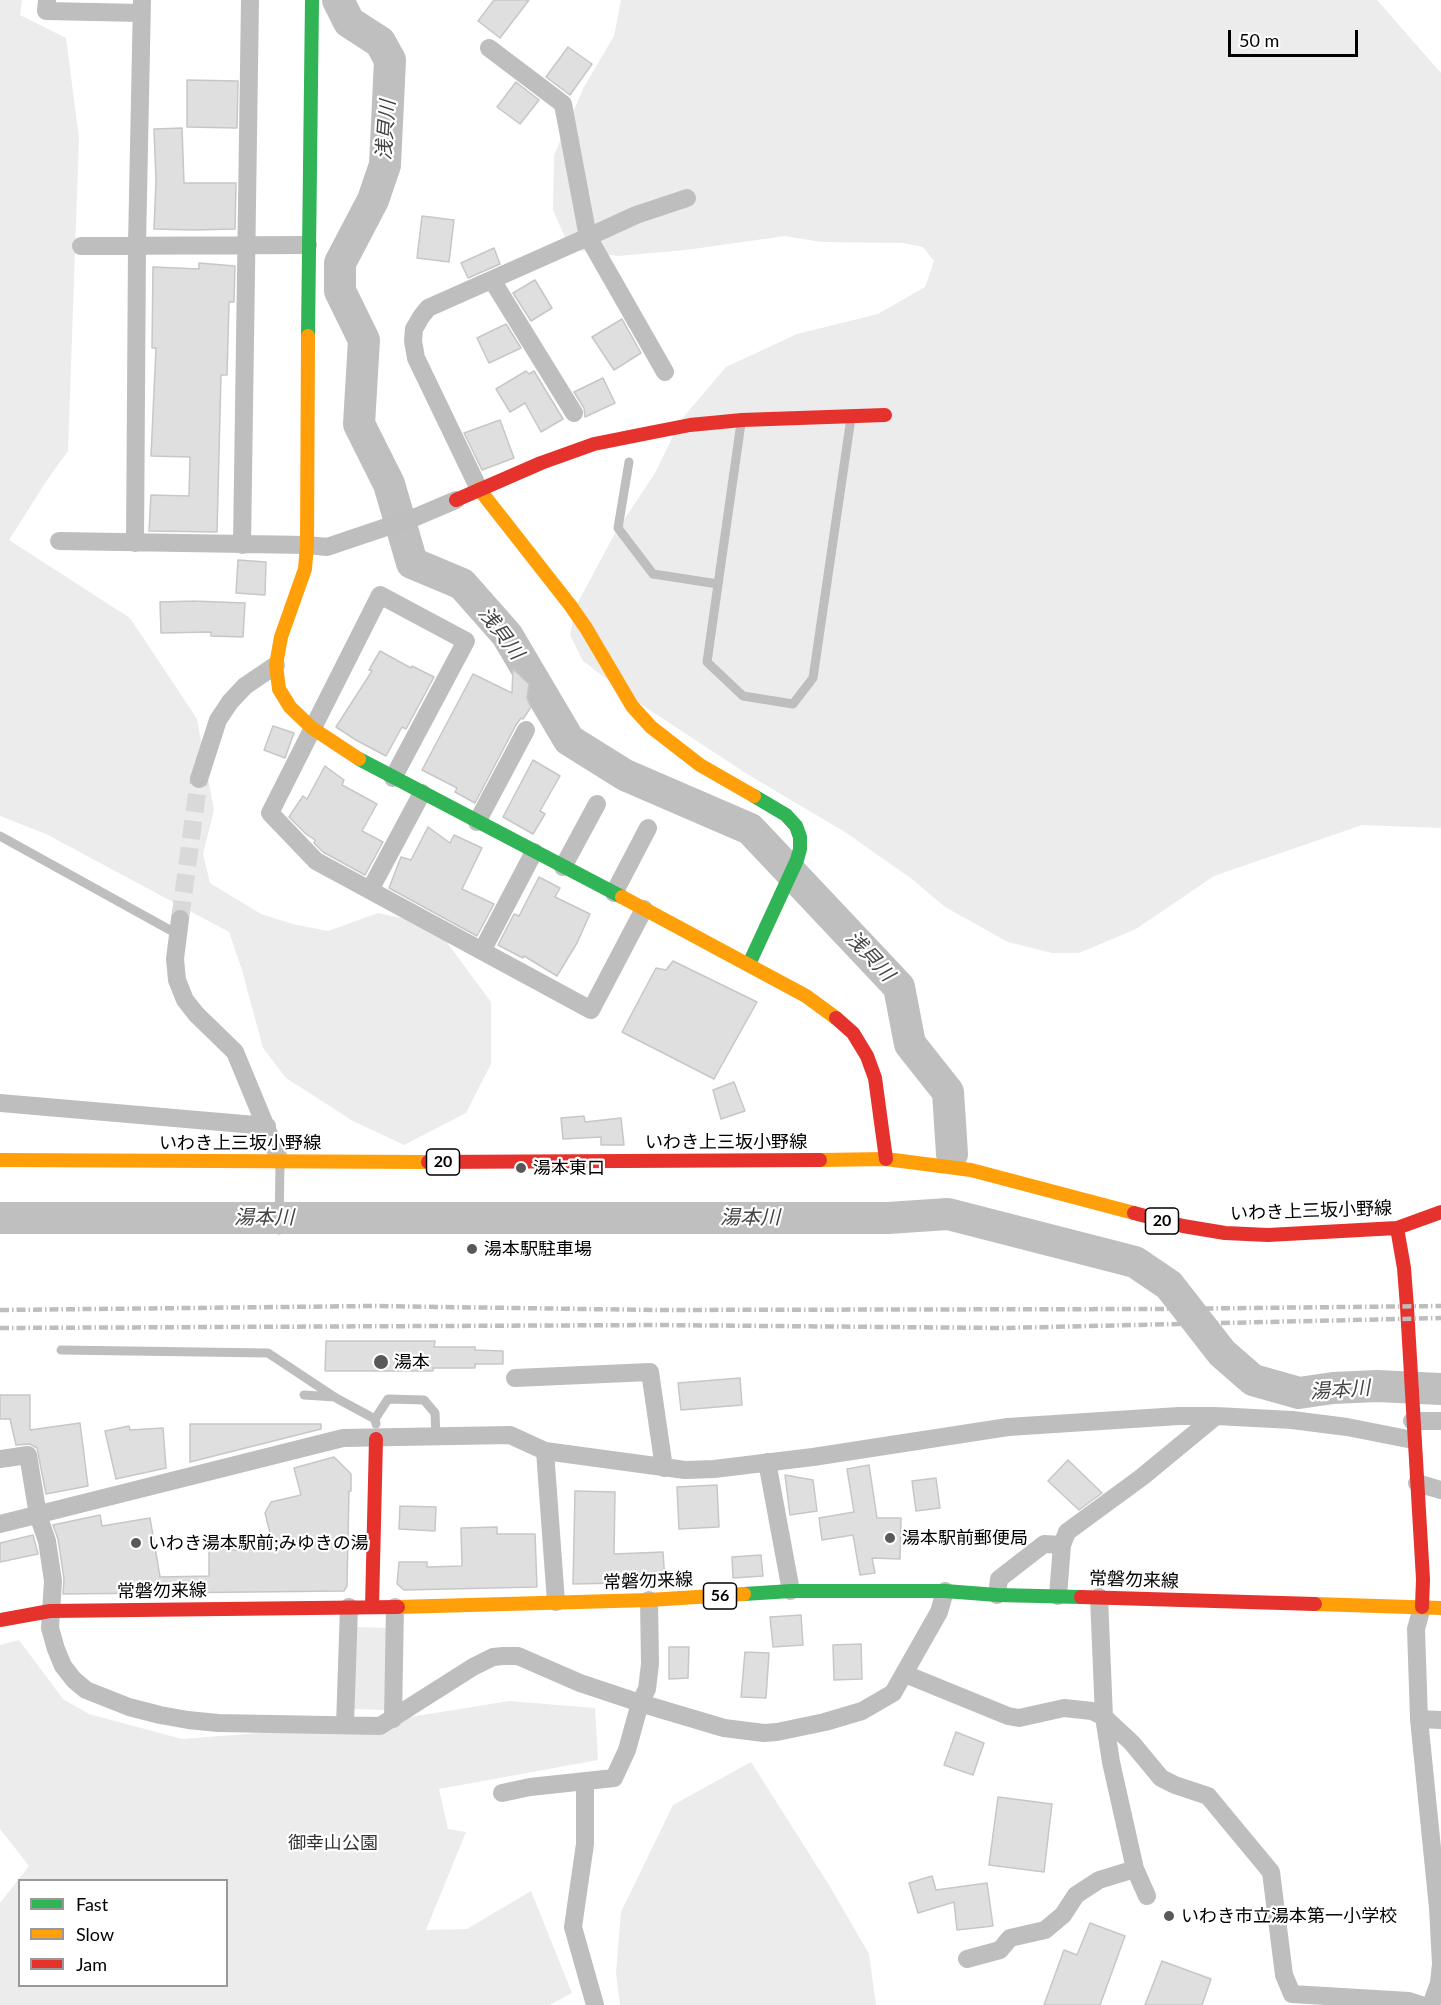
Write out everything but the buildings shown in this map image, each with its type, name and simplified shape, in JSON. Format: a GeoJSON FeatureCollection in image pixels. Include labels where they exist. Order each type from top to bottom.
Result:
{"type":"FeatureCollection","features":[{"type":"Feature","properties":{"kind":"main road"},"geometry":{"type":"LineString","coordinates":[[312,0],[307,545],[305,570],[281,637],[276,665],[279,689],[290,707],[312,728],[345,752],[749,964],[806,996],[832,1014],[853,1033],[867,1056],[874,1078],[886,1159]]}},
{"type":"Feature","properties":{"kind":"main road"},"geometry":{"type":"LineString","coordinates":[[456,500],[541,463],[594,444],[690,425],[741,420],[885,415]]}},
{"type":"Feature","properties":{"kind":"main road"},"geometry":{"type":"LineString","coordinates":[[479,489],[570,605],[632,706],[651,727],[700,765],[786,815],[796,826],[800,837],[798,860],[749,964]]}},
{"type":"Feature","properties":{"kind":"main road","name":"いわき上三坂小野線"},"geometry":{"type":"LineString","coordinates":[[0,1160],[513,1162],[886,1159],[971,1170],[1183,1226],[1225,1233],[1268,1235],[1396,1228],[1441,1212]]}},
{"type":"Feature","properties":{"kind":"main road"},"geometry":{"type":"LineString","coordinates":[[1396,1228],[1404,1268],[1407,1307],[1413,1440],[1423,1579],[1422,1607]]}},
{"type":"Feature","properties":{"kind":"main road"},"geometry":{"type":"LineString","coordinates":[[372,1607],[376,1439]]}},
{"type":"Feature","properties":{"kind":"main road","name":"常磐勿来線"},"geometry":{"type":"LineString","coordinates":[[0,1620],[50,1611],[395,1607],[649,1600],[791,1591],[945,1591],[997,1595],[1441,1608]]}},
{"type":"Feature","properties":{"kind":"street"},"geometry":{"type":"LineString","coordinates":[[46,0],[46,11],[142,7],[137,245],[135,543]]}},
{"type":"Feature","properties":{"kind":"street"},"geometry":{"type":"LineString","coordinates":[[242,545],[250,0]]}},
{"type":"Feature","properties":{"kind":"street"},"geometry":{"type":"LineString","coordinates":[[489,48],[563,104],[588,237],[665,372]]}},
{"type":"Feature","properties":{"kind":"street"},"geometry":{"type":"LineString","coordinates":[[479,489],[416,358],[413,341],[414,329],[428,308],[636,215],[687,198]]}},
{"type":"Feature","properties":{"kind":"street"},"geometry":{"type":"LineString","coordinates":[[81,246],[308,245]]}},
{"type":"Feature","properties":{"kind":"street"},"geometry":{"type":"LineString","coordinates":[[492,280],[574,413]]}},
{"type":"Feature","properties":{"kind":"street"},"geometry":{"type":"LineString","coordinates":[[59,541],[327,547],[416,517],[456,500]]}},
{"type":"Feature","properties":{"kind":"street"},"geometry":{"type":"LineString","coordinates":[[393,778],[466,641],[380,595],[270,813],[316,861],[591,1010],[644,909]]}},
{"type":"Feature","properties":{"kind":"street"},"geometry":{"type":"LineString","coordinates":[[199,779],[219,720],[230,702],[245,687],[276,665]]}},
{"type":"Feature","properties":{"kind":"street"},"geometry":{"type":"LineString","coordinates":[[477,822],[526,730]]}},
{"type":"Feature","properties":{"kind":"street"},"geometry":{"type":"LineString","coordinates":[[370,890],[422,793]]}},
{"type":"Feature","properties":{"kind":"street"},"geometry":{"type":"LineString","coordinates":[[563,867],[597,804]]}},
{"type":"Feature","properties":{"kind":"street"},"geometry":{"type":"LineString","coordinates":[[614,893],[648,828]]}},
{"type":"Feature","properties":{"kind":"street"},"geometry":{"type":"LineString","coordinates":[[482,951],[534,852]]}},
{"type":"Feature","properties":{"kind":"street"},"geometry":{"type":"LineString","coordinates":[[179,927],[175,959],[177,980],[184,1000],[235,1053],[280,1161]]}},
{"type":"Feature","properties":{"kind":"street"},"geometry":{"type":"LineString","coordinates":[[0,1103],[267,1126]]}},
{"type":"Feature","properties":{"kind":"street"},"geometry":{"type":"LineString","coordinates":[[515,1378],[650,1372],[664,1468]]}},
{"type":"Feature","properties":{"kind":"street"},"geometry":{"type":"LineString","coordinates":[[0,1524],[343,1438],[510,1435],[545,1451],[664,1468],[714,1469],[813,1457],[1008,1427],[1216,1416],[1292,1420],[1347,1427],[1413,1440]]}},
{"type":"Feature","properties":{"kind":"street"},"geometry":{"type":"LineString","coordinates":[[1058,1596],[1062,1545],[1067,1532],[1142,1477],[1216,1416]]}},
{"type":"Feature","properties":{"kind":"street"},"geometry":{"type":"LineString","coordinates":[[1412,1416],[1441,1421]]}},
{"type":"Feature","properties":{"kind":"street"},"geometry":{"type":"LineString","coordinates":[[545,1451],[556,1602]]}},
{"type":"Feature","properties":{"kind":"street"},"geometry":{"type":"LineString","coordinates":[[0,1459],[28,1455],[38,1515],[47,1541],[52,1581],[50,1629],[63,1666],[86,1690],[129,1707],[188,1720],[218,1723],[381,1726],[473,1667],[493,1658],[518,1656],[580,1683],[640,1703],[724,1728],[764,1733],[825,1722],[862,1711],[893,1693],[939,1612],[945,1591]]}},
{"type":"Feature","properties":{"kind":"street"},"geometry":{"type":"LineString","coordinates":[[767,1462],[791,1591]]}},
{"type":"Feature","properties":{"kind":"street"},"geometry":{"type":"LineString","coordinates":[[1417,1483],[1441,1490]]}},
{"type":"Feature","properties":{"kind":"street"},"geometry":{"type":"LineString","coordinates":[[997,1595],[999,1579],[1044,1544],[1062,1545]]}},
{"type":"Feature","properties":{"kind":"street"},"geometry":{"type":"LineString","coordinates":[[1099,1597],[1104,1717],[1111,1762],[1135,1869],[1146,1896]]}},
{"type":"Feature","properties":{"kind":"street"},"geometry":{"type":"LineString","coordinates":[[502,1793],[530,1787],[614,1778],[627,1750],[646,1689],[650,1664],[649,1600]]}},
{"type":"Feature","properties":{"kind":"street"},"geometry":{"type":"LineString","coordinates":[[345,1725],[349,1607]]}},
{"type":"Feature","properties":{"kind":"street"},"geometry":{"type":"LineString","coordinates":[[393,1719],[395,1607]]}},
{"type":"Feature","properties":{"kind":"street"},"geometry":{"type":"LineString","coordinates":[[1422,1607],[1416,1629],[1419,1719],[1439,1909],[1441,1964],[1439,1983],[1431,2005]]}},
{"type":"Feature","properties":{"kind":"street"},"geometry":{"type":"LineString","coordinates":[[905,1674],[1008,1716],[1019,1718],[1064,1708],[1092,1711],[1104,1717],[1132,1743],[1161,1778],[1208,1796],[1271,1872],[1284,1975],[1292,1994],[1409,2001],[1421,2005]]}},
{"type":"Feature","properties":{"kind":"street"},"geometry":{"type":"LineString","coordinates":[[1419,1719],[1441,1720]]}},
{"type":"Feature","properties":{"kind":"street"},"geometry":{"type":"LineString","coordinates":[[585,1782],[585,1844],[573,1927],[595,2005]]}},
{"type":"Feature","properties":{"kind":"street"},"geometry":{"type":"LineString","coordinates":[[968,1959],[1000,1950],[1010,1938],[1045,1930],[1063,1915],[1076,1895],[1099,1880],[1135,1869]]}},
{"type":"Feature","properties":{"kind":"lane"},"geometry":{"type":"LineString","coordinates":[[741,420],[707,662],[742,696],[793,704],[813,678],[851,416]]}},
{"type":"Feature","properties":{"kind":"lane"},"geometry":{"type":"LineString","coordinates":[[630,462],[618,528],[653,574],[718,584]]}},
{"type":"Feature","properties":{"kind":"lane"},"geometry":{"type":"LineString","coordinates":[[0,836],[179,927]]}},
{"type":"Feature","properties":{"kind":"lane"},"geometry":{"type":"LineString","coordinates":[[279,1230],[280,1161]]}},
{"type":"Feature","properties":{"kind":"lane"},"geometry":{"type":"LineString","coordinates":[[61,1350],[268,1353],[336,1398],[375,1419]]}},
{"type":"Feature","properties":{"kind":"lane"},"geometry":{"type":"LineString","coordinates":[[304,1395],[336,1398]]}},
{"type":"Feature","properties":{"kind":"lane"},"geometry":{"type":"LineString","coordinates":[[376,1439],[375,1419],[388,1399],[424,1400],[435,1413],[436,1437]]}},
{"type":"Feature","properties":{"kind":"green space"},"geometry":{"type":"Polygon","coordinates":[[[0,0],[22,0],[20,15],[66,38],[79,138],[68,451],[9,540],[130,618],[197,719],[214,810],[203,854],[210,883],[261,914],[293,924],[328,931],[378,913],[434,925],[491,1002],[491,1064],[466,1113],[404,1145],[353,1121],[286,1078],[263,1048],[229,932],[46,834],[0,816],[0,0]]]}},
{"type":"Feature","properties":{"kind":"green space"},"geometry":{"type":"Polygon","coordinates":[[[621,0],[1377,0],[1441,73],[1441,828],[1362,825],[1214,876],[1136,929],[1079,953],[1052,953],[1008,942],[945,907],[912,879],[845,832],[747,774],[636,701],[583,661],[570,635],[576,606],[614,535],[655,473],[681,420],[726,367],[797,334],[878,314],[925,287],[934,261],[923,247],[903,243],[821,242],[785,236],[686,250],[618,256],[570,249],[553,210],[554,155],[584,87],[614,36],[621,0]]]}},
{"type":"Feature","properties":{"kind":"green space"},"geometry":{"type":"Polygon","coordinates":[[[357,1627],[388,1628],[385,1710],[354,1709],[357,1627]]]}},
{"type":"Feature","properties":{"kind":"green space","name":"御幸山公園"},"geometry":{"type":"Polygon","coordinates":[[[19,1640],[63,1699],[89,1714],[182,1739],[361,1725],[509,1701],[595,1708],[598,1760],[439,1789],[448,1829],[466,1832],[426,1930],[467,1929],[531,1891],[572,1993],[550,2005],[0,2005],[0,1903],[18,1880],[18,1987],[228,1987],[228,1879],[19,1879],[29,1866],[0,1829],[0,1645],[19,1640]]]}},
{"type":"Feature","properties":{"kind":"green space"},"geometry":{"type":"Polygon","coordinates":[[[751,1762],[829,1885],[869,1954],[876,2005],[620,2005],[616,1973],[621,1912],[673,1805],[751,1762]]]}},
{"type":"Feature","properties":{"kind":"waterway","name":"浅貝川"},"geometry":{"type":"LineString","coordinates":[[338,0],[349,22],[380,42],[390,60],[385,165],[373,200],[340,263],[340,291],[364,340],[359,424],[389,484],[412,563],[462,584],[507,635],[569,740],[625,775],[750,829],[899,987],[910,1044],[948,1092],[952,1154]]}},
{"type":"Feature","properties":{"kind":"waterway","name":"湯本川"},"geometry":{"type":"LineString","coordinates":[[0,1218],[888,1218],[948,1214],[1135,1262],[1169,1285],[1222,1353],[1253,1380],[1299,1393],[1333,1388],[1377,1386],[1441,1389]]}},
{"type":"Feature","properties":{"kind":"tunnel"},"geometry":{"type":"LineString","coordinates":[[180,919],[199,779]]}},
{"type":"Feature","properties":{"kind":"railway"},"geometry":{"type":"LineString","coordinates":[[0,1310],[373,1306],[655,1310],[1441,1306]]}},
{"type":"Feature","properties":{"kind":"railway"},"geometry":{"type":"LineString","coordinates":[[0,1328],[655,1325],[1002,1328],[1441,1318]]}},
{"type":"Feature","properties":{"kind":"traffic: fast"},"geometry":{"type":"LineString","coordinates":[[308,336],[312,0]]}},
{"type":"Feature","properties":{"kind":"traffic: fast"},"geometry":{"type":"LineString","coordinates":[[359,759],[622,897]]}},
{"type":"Feature","properties":{"kind":"traffic: fast"},"geometry":{"type":"LineString","coordinates":[[749,964],[800,849],[800,837],[796,826],[786,815],[754,796]]}},
{"type":"Feature","properties":{"kind":"traffic: fast"},"geometry":{"type":"LineString","coordinates":[[744,1594],[791,1591],[945,1591],[1081,1597]]}},
{"type":"Feature","properties":{"kind":"traffic: slow"},"geometry":{"type":"LineString","coordinates":[[308,336],[305,569],[281,637],[276,665],[279,689],[290,707],[312,728],[359,759]]}},
{"type":"Feature","properties":{"kind":"traffic: slow"},"geometry":{"type":"LineString","coordinates":[[479,489],[570,605],[632,706],[651,727],[700,765],[754,796]]}},
{"type":"Feature","properties":{"kind":"traffic: slow"},"geometry":{"type":"LineString","coordinates":[[622,897],[806,996],[836,1018]]}},
{"type":"Feature","properties":{"kind":"traffic: slow"},"geometry":{"type":"LineString","coordinates":[[820,1160],[886,1159],[971,1170],[1134,1213]]}},
{"type":"Feature","properties":{"kind":"traffic: slow"},"geometry":{"type":"LineString","coordinates":[[0,1160],[428,1162]]}},
{"type":"Feature","properties":{"kind":"traffic: slow"},"geometry":{"type":"LineString","coordinates":[[398,1607],[649,1600],[744,1594]]}},
{"type":"Feature","properties":{"kind":"traffic: slow"},"geometry":{"type":"LineString","coordinates":[[1315,1604],[1441,1608]]}},
{"type":"Feature","properties":{"kind":"traffic: jam"},"geometry":{"type":"LineString","coordinates":[[456,500],[541,463],[594,444],[649,433],[690,425],[742,420],[885,415]]}},
{"type":"Feature","properties":{"kind":"traffic: jam"},"geometry":{"type":"LineString","coordinates":[[836,1018],[853,1033],[867,1056],[875,1078],[886,1159]]}},
{"type":"Feature","properties":{"kind":"traffic: jam"},"geometry":{"type":"LineString","coordinates":[[428,1162],[820,1160]]}},
{"type":"Feature","properties":{"kind":"traffic: jam"},"geometry":{"type":"LineString","coordinates":[[1134,1213],[1183,1226],[1225,1233],[1268,1235],[1397,1228],[1441,1212]]}},
{"type":"Feature","properties":{"kind":"traffic: jam"},"geometry":{"type":"LineString","coordinates":[[1397,1228],[1404,1268],[1407,1307],[1423,1579],[1422,1607]]}},
{"type":"Feature","properties":{"kind":"traffic: jam"},"geometry":{"type":"LineString","coordinates":[[372,1607],[376,1439]]}},
{"type":"Feature","properties":{"kind":"traffic: jam"},"geometry":{"type":"LineString","coordinates":[[1081,1597],[1315,1604]]}},
{"type":"Feature","properties":{"kind":"traffic: jam"},"geometry":{"type":"LineString","coordinates":[[0,1620],[50,1611],[398,1607]]}},
{"type":"Feature","properties":{"kind":"place","name":"湯本東口"},"geometry":{"type":"Point","coordinates":[521,1168]}},
{"type":"Feature","properties":{"kind":"place","name":"湯本駅駐車場"},"geometry":{"type":"Point","coordinates":[472,1249]}},
{"type":"Feature","properties":{"kind":"place","name":"湯本"},"geometry":{"type":"Point","coordinates":[381,1362]}},
{"type":"Feature","properties":{"kind":"place","name":"湯本駅前郵便局"},"geometry":{"type":"Point","coordinates":[890,1538]}},
{"type":"Feature","properties":{"kind":"place","name":"いわき湯本駅前;みゆきの湯"},"geometry":{"type":"Point","coordinates":[136,1543]}},
{"type":"Feature","properties":{"kind":"place","name":"いわき市立湯本第一小学校"},"geometry":{"type":"Point","coordinates":[1169,1916]}}]}
